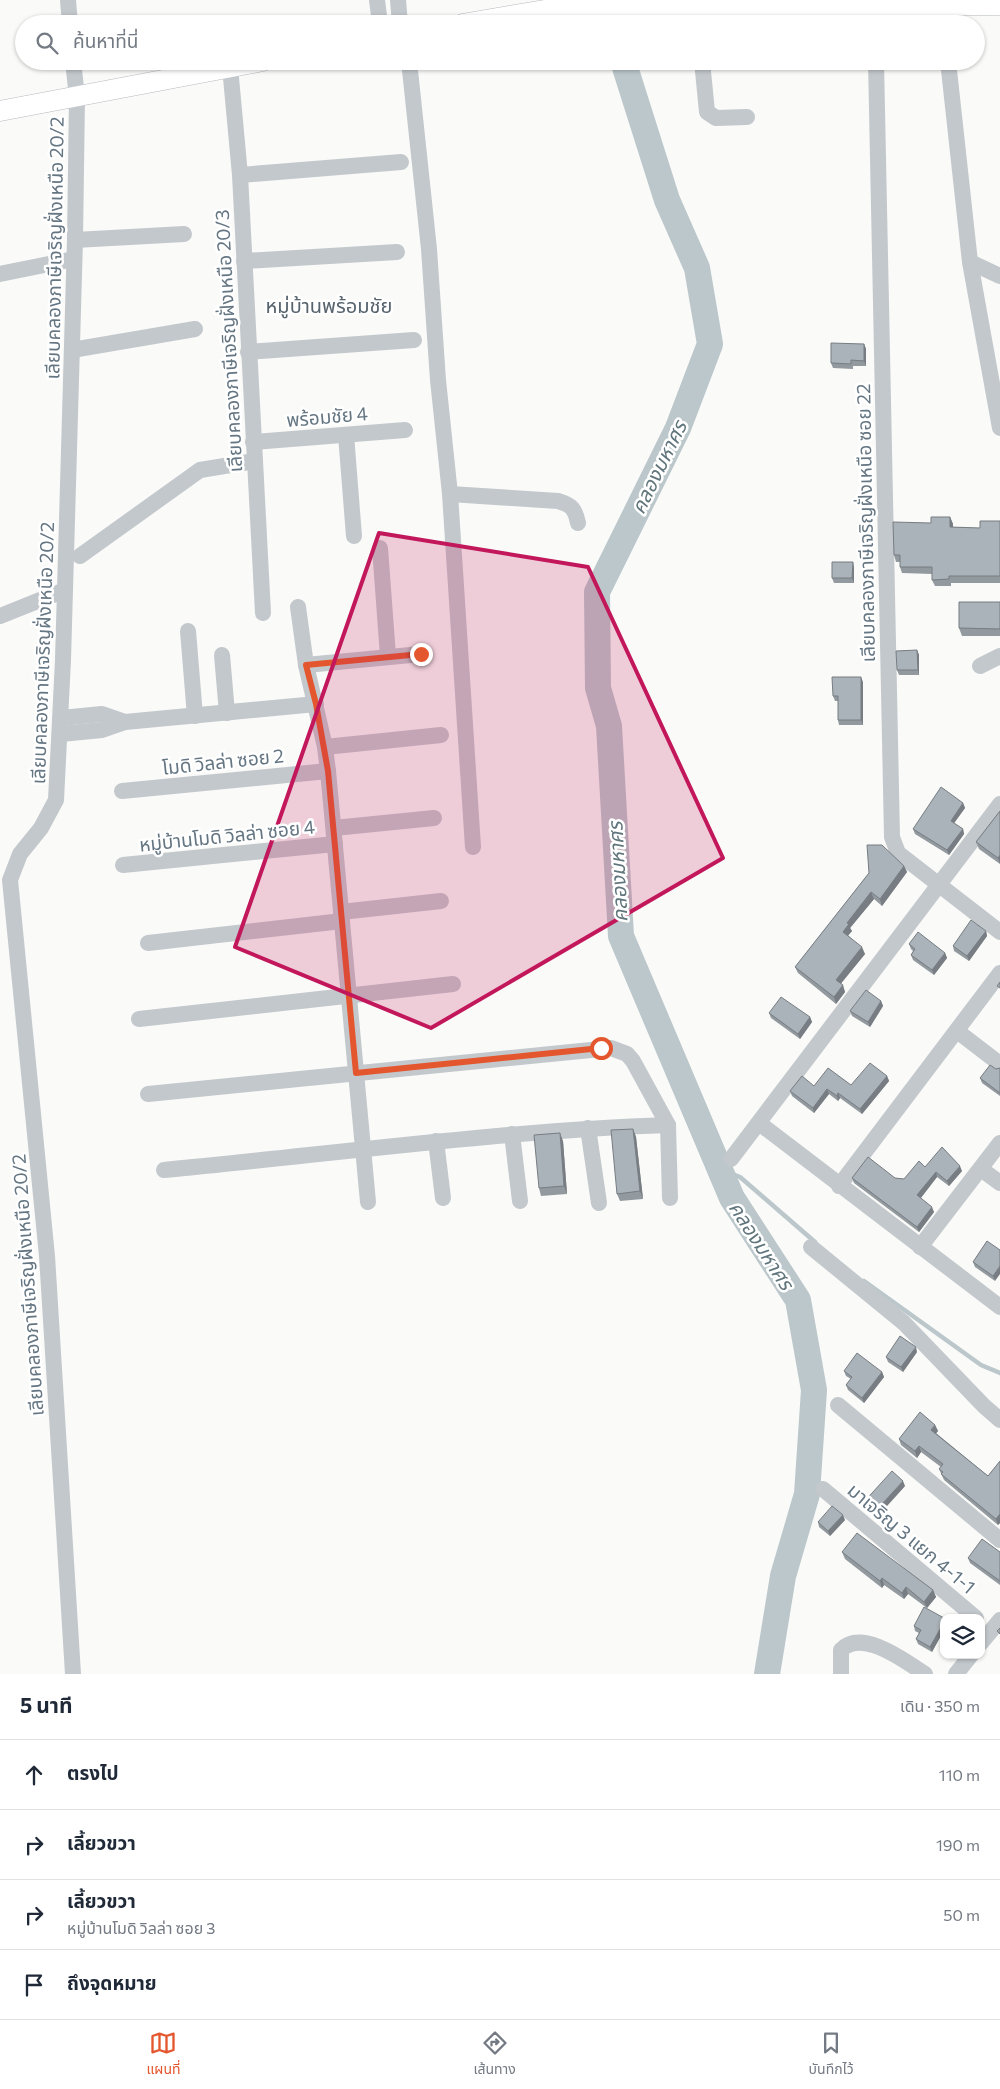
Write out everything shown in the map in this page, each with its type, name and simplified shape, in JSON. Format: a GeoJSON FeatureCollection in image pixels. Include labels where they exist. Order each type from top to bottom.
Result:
{"type":"FeatureCollection","features":[{"type":"Feature","properties":{"kind":"main road"},"geometry":{"type":"LineString","coordinates":[[499,15],[540,5],[618,4],[699,15],[819,2],[875,14],[942,14],[1000,5]]}},
{"type":"Feature","properties":{"kind":"main road"},"geometry":{"type":"LineString","coordinates":[[0,111],[215,70]]}},
{"type":"Feature","properties":{"kind":"street"},"geometry":{"type":"LineString","coordinates":[[68,0],[69,15]]}},
{"type":"Feature","properties":{"kind":"street"},"geometry":{"type":"LineString","coordinates":[[377,0],[379,15]]}},
{"type":"Feature","properties":{"kind":"street"},"geometry":{"type":"LineString","coordinates":[[398,0],[399,15]]}},
{"type":"Feature","properties":{"kind":"street","name":"เลียบคลองภาษีเจริญฝั่งเหนือ 20/2"},"geometry":{"type":"LineString","coordinates":[[73,1674],[47,1256],[10,880],[20,854],[41,828],[56,800],[61,726],[72,350],[77,97],[74,70]]}},
{"type":"Feature","properties":{"kind":"street","name":"เลียบคลองภาษีเจริญฝั่งเหนือ 20/3"},"geometry":{"type":"LineString","coordinates":[[230,70],[240,175],[263,613]]}},
{"type":"Feature","properties":{"kind":"street"},"geometry":{"type":"LineString","coordinates":[[409,70],[429,249],[450,494],[472,847]]}},
{"type":"Feature","properties":{"kind":"street"},"geometry":{"type":"LineString","coordinates":[[703,70],[707,112],[716,118],[747,117]]}},
{"type":"Feature","properties":{"kind":"street","name":"เลียบคลองภาษีเจริญฝั่งเหนือ ซอย 22"},"geometry":{"type":"LineString","coordinates":[[876,70],[892,837],[898,853],[1000,932]]}},
{"type":"Feature","properties":{"kind":"street"},"geometry":{"type":"LineString","coordinates":[[949,70],[970,262],[1000,428]]}},
{"type":"Feature","properties":{"kind":"street"},"geometry":{"type":"LineString","coordinates":[[240,175],[401,162]]}},
{"type":"Feature","properties":{"kind":"street"},"geometry":{"type":"LineString","coordinates":[[74,240],[184,234]]}},
{"type":"Feature","properties":{"kind":"street"},"geometry":{"type":"LineString","coordinates":[[244,261],[397,252]]}},
{"type":"Feature","properties":{"kind":"street"},"geometry":{"type":"LineString","coordinates":[[0,274],[74,260]]}},
{"type":"Feature","properties":{"kind":"street"},"geometry":{"type":"LineString","coordinates":[[970,262],[1000,276]]}},
{"type":"Feature","properties":{"kind":"street"},"geometry":{"type":"LineString","coordinates":[[72,350],[195,329]]}},
{"type":"Feature","properties":{"kind":"street"},"geometry":{"type":"LineString","coordinates":[[248,352],[414,340]]}},
{"type":"Feature","properties":{"kind":"street","name":"พร้อมชัย 4"},"geometry":{"type":"LineString","coordinates":[[253,442],[405,430]]}},
{"type":"Feature","properties":{"kind":"street"},"geometry":{"type":"LineString","coordinates":[[346,435],[354,536]]}},
{"type":"Feature","properties":{"kind":"street"},"geometry":{"type":"LineString","coordinates":[[80,556],[200,470],[254,460]]}},
{"type":"Feature","properties":{"kind":"street"},"geometry":{"type":"LineString","coordinates":[[450,494],[558,500],[569,504],[575,510],[578,523]]}},
{"type":"Feature","properties":{"kind":"street"},"geometry":{"type":"LineString","coordinates":[[380,548],[388,656]]}},
{"type":"Feature","properties":{"kind":"street"},"geometry":{"type":"LineString","coordinates":[[0,616],[65,590]]}},
{"type":"Feature","properties":{"kind":"street"},"geometry":{"type":"LineString","coordinates":[[298,607],[306,665],[325,746],[328,771],[368,1202]]}},
{"type":"Feature","properties":{"kind":"street"},"geometry":{"type":"LineString","coordinates":[[188,631],[195,716]]}},
{"type":"Feature","properties":{"kind":"street"},"geometry":{"type":"LineString","coordinates":[[306,665],[421,654]]}},
{"type":"Feature","properties":{"kind":"street"},"geometry":{"type":"LineString","coordinates":[[222,655],[227,713]]}},
{"type":"Feature","properties":{"kind":"street"},"geometry":{"type":"LineString","coordinates":[[980,666],[1000,656]]}},
{"type":"Feature","properties":{"kind":"street"},"geometry":{"type":"LineString","coordinates":[[61,726],[102,714],[110,715],[125,722],[316,704]]}},
{"type":"Feature","properties":{"kind":"street"},"geometry":{"type":"LineString","coordinates":[[325,746],[442,735]]}},
{"type":"Feature","properties":{"kind":"street","name":"โมดิ วิลล่า ซอย 2"},"geometry":{"type":"LineString","coordinates":[[122,791],[328,771]]}},
{"type":"Feature","properties":{"kind":"street"},"geometry":{"type":"LineString","coordinates":[[731,1159],[1000,804]]}},
{"type":"Feature","properties":{"kind":"street"},"geometry":{"type":"LineString","coordinates":[[334,828],[434,818]]}},
{"type":"Feature","properties":{"kind":"street","name":"หมู่บ้านโมดิ วิลล่า ซอย 4"},"geometry":{"type":"LineString","coordinates":[[123,865],[335,844]]}},
{"type":"Feature","properties":{"kind":"street"},"geometry":{"type":"LineString","coordinates":[[148,943],[441,901]]}},
{"type":"Feature","properties":{"kind":"street"},"geometry":{"type":"LineString","coordinates":[[839,1186],[1000,973]]}},
{"type":"Feature","properties":{"kind":"street"},"geometry":{"type":"LineString","coordinates":[[139,1019],[453,984]]}},
{"type":"Feature","properties":{"kind":"street"},"geometry":{"type":"LineString","coordinates":[[957,1031],[1000,1064]]}},
{"type":"Feature","properties":{"kind":"street"},"geometry":{"type":"LineString","coordinates":[[148,1094],[610,1048],[627,1054],[668,1125],[670,1198]]}},
{"type":"Feature","properties":{"kind":"street"},"geometry":{"type":"LineString","coordinates":[[758,1123],[1000,1307]]}},
{"type":"Feature","properties":{"kind":"street"},"geometry":{"type":"LineString","coordinates":[[164,1170],[512,1134],[588,1128],[668,1125]]}},
{"type":"Feature","properties":{"kind":"street"},"geometry":{"type":"LineString","coordinates":[[588,1128],[599,1203]]}},
{"type":"Feature","properties":{"kind":"street"},"geometry":{"type":"LineString","coordinates":[[512,1134],[520,1201]]}},
{"type":"Feature","properties":{"kind":"street"},"geometry":{"type":"LineString","coordinates":[[436,1141],[443,1198]]}},
{"type":"Feature","properties":{"kind":"street"},"geometry":{"type":"LineString","coordinates":[[920,1247],[1000,1143]]}},
{"type":"Feature","properties":{"kind":"street"},"geometry":{"type":"LineString","coordinates":[[981,1168],[1000,1183]]}},
{"type":"Feature","properties":{"kind":"street"},"geometry":{"type":"LineString","coordinates":[[811,1246],[904,1324],[1000,1420]]}},
{"type":"Feature","properties":{"kind":"street"},"geometry":{"type":"LineString","coordinates":[[838,1405],[1000,1540]]}},
{"type":"Feature","properties":{"kind":"street","name":"มาเจริญ 3 แยก 4-1-1"},"geometry":{"type":"LineString","coordinates":[[822,1489],[971,1614]]}},
{"type":"Feature","properties":{"kind":"street"},"geometry":{"type":"LineString","coordinates":[[840,1674],[841,1650],[847,1643],[860,1641],[898,1666],[925,1674]]}},
{"type":"Feature","properties":{"kind":"street"},"geometry":{"type":"LineString","coordinates":[[956,1674],[968,1659]]}},
{"type":"Feature","properties":{"kind":"highlighted area"},"geometry":{"type":"Polygon","coordinates":[[[379,533],[588,567],[723,858],[431,1028],[235,947],[379,533]]]}},
{"type":"Feature","properties":{"kind":"building"},"geometry":{"type":"Polygon","coordinates":[[[831,343],[864,344],[864,361],[851,360],[851,364],[831,363],[831,343]]]}},
{"type":"Feature","properties":{"kind":"building"},"geometry":{"type":"Polygon","coordinates":[[[931,517],[950,517],[950,527],[980,528],[980,521],[1000,521],[1000,576],[949,576],[949,579],[932,580],[932,567],[900,567],[900,555],[894,555],[893,522],[931,523],[931,517]]]}},
{"type":"Feature","properties":{"kind":"building"},"geometry":{"type":"Polygon","coordinates":[[[832,562],[853,562],[852,578],[832,578],[832,562]]]}},
{"type":"Feature","properties":{"kind":"building"},"geometry":{"type":"Polygon","coordinates":[[[959,602],[1000,602],[1000,629],[959,628],[959,602]]]}},
{"type":"Feature","properties":{"kind":"building"},"geometry":{"type":"Polygon","coordinates":[[[917,650],[918,670],[897,670],[896,651],[917,650]]]}},
{"type":"Feature","properties":{"kind":"building"},"geometry":{"type":"Polygon","coordinates":[[[832,677],[861,677],[861,720],[838,720],[838,696],[833,696],[832,677]]]}},
{"type":"Feature","properties":{"kind":"building"},"geometry":{"type":"Polygon","coordinates":[[[941,787],[963,803],[951,821],[963,829],[947,850],[913,829],[941,787]]]}},
{"type":"Feature","properties":{"kind":"building"},"geometry":{"type":"Polygon","coordinates":[[[1000,811],[1000,855],[998,858],[976,842],[1000,811]]]}},
{"type":"Feature","properties":{"kind":"building"},"geometry":{"type":"Polygon","coordinates":[[[867,845],[882,845],[904,866],[880,899],[871,892],[847,923],[849,924],[843,932],[862,947],[836,980],[843,985],[834,997],[795,967],[869,873],[867,845]]]}},
{"type":"Feature","properties":{"kind":"building"},"geometry":{"type":"Polygon","coordinates":[[[971,920],[986,931],[967,956],[953,946],[971,920]]]}},
{"type":"Feature","properties":{"kind":"building"},"geometry":{"type":"Polygon","coordinates":[[[918,932],[945,953],[932,970],[911,955],[915,949],[909,944],[918,932]]]}},
{"type":"Feature","properties":{"kind":"building"},"geometry":{"type":"Polygon","coordinates":[[[866,990],[881,1001],[868,1022],[850,1011],[866,990]]]}},
{"type":"Feature","properties":{"kind":"building"},"geometry":{"type":"Polygon","coordinates":[[[781,997],[810,1017],[798,1034],[769,1013],[781,997]]]}},
{"type":"Feature","properties":{"kind":"building"},"geometry":{"type":"Polygon","coordinates":[[[870,1063],[887,1076],[860,1109],[838,1093],[837,1096],[827,1089],[813,1108],[790,1091],[802,1076],[814,1086],[828,1068],[851,1085],[870,1063]]]}},
{"type":"Feature","properties":{"kind":"building"},"geometry":{"type":"Polygon","coordinates":[[[990,1065],[996,1069],[1000,1068],[1000,1093],[980,1078],[990,1065]]]}},
{"type":"Feature","properties":{"kind":"building"},"geometry":{"type":"Polygon","coordinates":[[[633,1129],[640,1191],[617,1194],[611,1130],[633,1129]]]}},
{"type":"Feature","properties":{"kind":"building"},"geometry":{"type":"Polygon","coordinates":[[[560,1133],[564,1186],[539,1188],[534,1135],[560,1133]]]}},
{"type":"Feature","properties":{"kind":"building"},"geometry":{"type":"Polygon","coordinates":[[[942,1147],[960,1166],[947,1181],[936,1172],[917,1195],[932,1207],[917,1227],[852,1178],[868,1157],[895,1178],[904,1179],[919,1161],[925,1167],[942,1147]]]}},
{"type":"Feature","properties":{"kind":"building"},"geometry":{"type":"Polygon","coordinates":[[[987,1241],[1000,1250],[1000,1266],[993,1276],[973,1262],[987,1241]]]}},
{"type":"Feature","properties":{"kind":"building"},"geometry":{"type":"Polygon","coordinates":[[[900,1336],[916,1347],[901,1367],[886,1357],[900,1336]]]}},
{"type":"Feature","properties":{"kind":"building"},"geometry":{"type":"Polygon","coordinates":[[[857,1353],[882,1372],[862,1398],[846,1385],[852,1377],[844,1371],[857,1353]]]}},
{"type":"Feature","properties":{"kind":"building"},"geometry":{"type":"Polygon","coordinates":[[[920,1412],[935,1425],[931,1430],[988,1476],[1000,1461],[1000,1514],[996,1519],[941,1474],[943,1472],[939,1469],[943,1464],[919,1446],[915,1451],[899,1439],[920,1412]]]}},
{"type":"Feature","properties":{"kind":"building"},"geometry":{"type":"Polygon","coordinates":[[[892,1471],[903,1481],[874,1513],[863,1503],[892,1471]]]}},
{"type":"Feature","properties":{"kind":"building"},"geometry":{"type":"Polygon","coordinates":[[[832,1506],[843,1515],[828,1531],[818,1522],[832,1506]]]}},
{"type":"Feature","properties":{"kind":"building"},"geometry":{"type":"Polygon","coordinates":[[[857,1533],[933,1590],[924,1602],[906,1587],[902,1593],[882,1578],[880,1581],[842,1552],[857,1533]]]}},
{"type":"Feature","properties":{"kind":"building"},"geometry":{"type":"Polygon","coordinates":[[[982,1539],[1000,1552],[1000,1581],[968,1558],[982,1539]]]}},
{"type":"Feature","properties":{"kind":"building"},"geometry":{"type":"Polygon","coordinates":[[[924,1607],[940,1616],[940,1629],[930,1647],[916,1639],[921,1630],[914,1626],[924,1607]]]}},
{"type":"Feature","properties":{"kind":"waterway","name":"คลองมหาศร"},"geometry":{"type":"LineString","coordinates":[[603,0],[608,15]]}},
{"type":"Feature","properties":{"kind":"waterway","name":"คลองมหาศร"},"geometry":{"type":"LineString","coordinates":[[626,70],[667,200],[697,268],[710,344],[678,428],[597,592],[598,688],[609,726],[621,936],[732,1198],[798,1300],[814,1390],[807,1494],[783,1576],[767,1674]]}},
{"type":"Feature","properties":{"kind":"waterway"},"geometry":{"type":"LineString","coordinates":[[720,1169],[740,1177],[815,1242]]}},
{"type":"Feature","properties":{"kind":"waterway"},"geometry":{"type":"LineString","coordinates":[[864,1281],[981,1365],[1000,1373]]}},
{"type":"Feature","properties":{"kind":"district","name":"หมู่บ้านพร้อมชัย"},"geometry":{"type":"Point","coordinates":[329,305]}},
{"type":"Feature","properties":{"kind":"route"},"geometry":{"type":"LineString","coordinates":[[421,654],[306,665],[325,746],[356,1073],[601,1048]]}}]}
